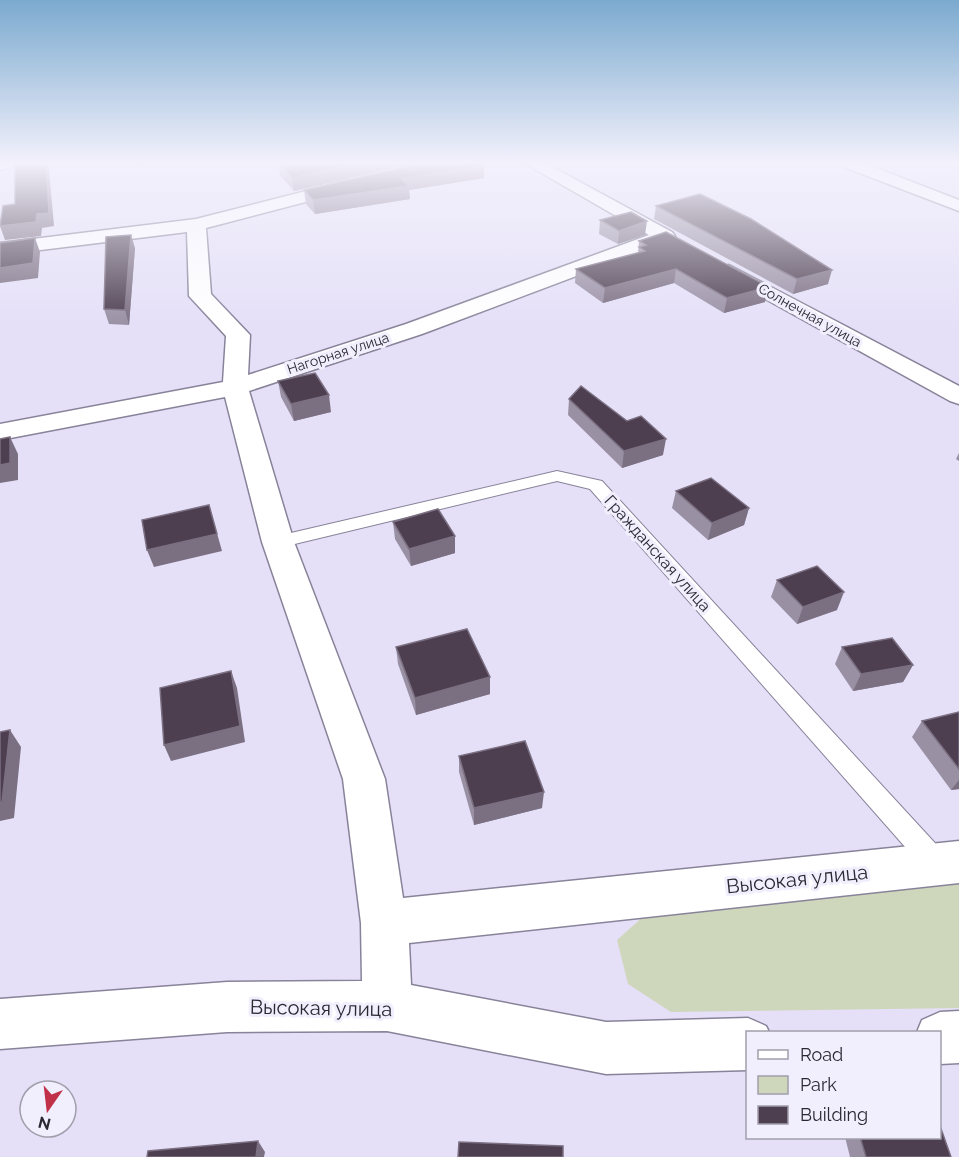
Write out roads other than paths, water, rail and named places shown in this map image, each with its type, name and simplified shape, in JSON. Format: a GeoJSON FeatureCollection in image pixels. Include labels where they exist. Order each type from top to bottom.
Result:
{"type":"FeatureCollection","features":[{"type":"Feature","properties":{"kind":"street"},"geometry":{"type":"LineString","coordinates":[[0,249],[196,225],[222,218]]}},
{"type":"Feature","properties":{"kind":"street"},"geometry":{"type":"LineString","coordinates":[[632,218],[686,248]]}},
{"type":"Feature","properties":{"kind":"street"},"geometry":{"type":"LineString","coordinates":[[196,225],[200,296],[238,335],[235,387],[278,542],[364,778],[384,923],[387,1006]]}},
{"type":"Feature","properties":{"kind":"street","name":"Нагорная улица"},"geometry":{"type":"LineString","coordinates":[[0,432],[235,387],[414,329],[665,236]]}},
{"type":"Feature","properties":{"kind":"street","name":"Солнечная улица"},"geometry":{"type":"LineString","coordinates":[[707,259],[959,396]]}},
{"type":"Feature","properties":{"kind":"street","name":"Высокая улица"},"geometry":{"type":"LineString","coordinates":[[384,923],[948,863]]}},
{"type":"Feature","properties":{"kind":"street","name":"Высокая улица"},"geometry":{"type":"LineString","coordinates":[[0,1024],[227,1006],[387,1006],[606,1048],[746,1044]]}},
{"type":"Feature","properties":{"kind":"street"},"geometry":{"type":"LineString","coordinates":[[941,1038],[959,1037]]}},
{"type":"Feature","properties":{"kind":"lane","name":"Гражданская улица"},"geometry":{"type":"LineString","coordinates":[[278,542],[557,476],[596,485],[948,863]]}}]}
